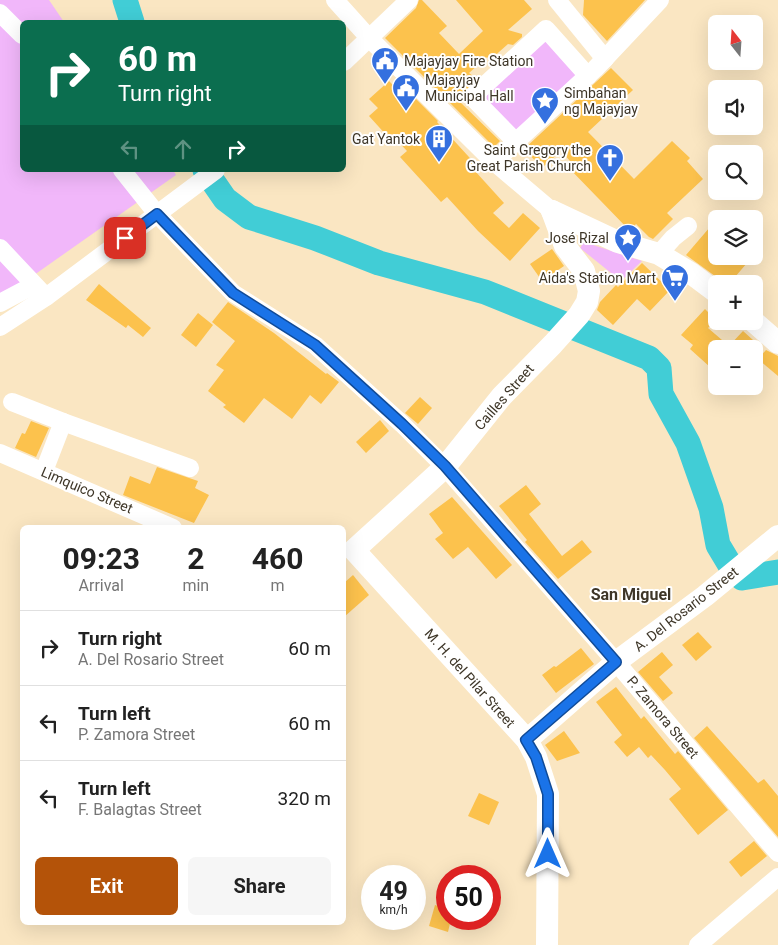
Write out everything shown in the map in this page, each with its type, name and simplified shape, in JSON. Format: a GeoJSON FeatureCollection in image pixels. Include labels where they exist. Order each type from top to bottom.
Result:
{"type":"FeatureCollection","features":[{"type":"Feature","properties":{"kind":"main road"},"geometry":{"type":"LineString","coordinates":[[552,211],[618,242],[659,254],[708,286]]}},
{"type":"Feature","properties":{"kind":"main road","name":"Cailles Street"},"geometry":{"type":"LineString","coordinates":[[349,554],[445,466],[502,396],[553,344],[579,315],[587,302],[589,291],[584,271],[565,246],[552,211]]}},
{"type":"Feature","properties":{"kind":"main road"},"geometry":{"type":"LineString","coordinates":[[763,329],[778,343]]}},
{"type":"Feature","properties":{"kind":"main road","name":"A. Del Rosario Street"},"geometry":{"type":"LineString","coordinates":[[526,740],[616,662],[705,596],[778,536]]}},
{"type":"Feature","properties":{"kind":"main road","name":"M. H. del Pilar Street"},"geometry":{"type":"LineString","coordinates":[[349,554],[526,740],[536,757],[548,794],[547,945]]}},
{"type":"Feature","properties":{"kind":"street"},"geometry":{"type":"LineString","coordinates":[[335,0],[370,39],[494,162],[552,211]]}},
{"type":"Feature","properties":{"kind":"street"},"geometry":{"type":"LineString","coordinates":[[346,60],[409,0]]}},
{"type":"Feature","properties":{"kind":"street"},"geometry":{"type":"LineString","coordinates":[[557,0],[605,59]]}},
{"type":"Feature","properties":{"kind":"street"},"geometry":{"type":"LineString","coordinates":[[494,162],[588,76],[660,0]]}},
{"type":"Feature","properties":{"kind":"street"},"geometry":{"type":"LineString","coordinates":[[0,13],[20,33]]}},
{"type":"Feature","properties":{"kind":"street"},"geometry":{"type":"LineString","coordinates":[[516,142],[472,97],[546,28],[588,76]]}},
{"type":"Feature","properties":{"kind":"street","name":"P. Zamora Street"},"geometry":{"type":"LineString","coordinates":[[124,172],[157,214],[233,293],[315,345],[382,404],[445,466],[616,662],[778,853]]}},
{"type":"Feature","properties":{"kind":"street"},"geometry":{"type":"LineString","coordinates":[[0,327],[40,291],[157,214],[213,172]]}},
{"type":"Feature","properties":{"kind":"street"},"geometry":{"type":"LineString","coordinates":[[659,254],[673,238],[688,226]]}},
{"type":"Feature","properties":{"kind":"street"},"geometry":{"type":"LineString","coordinates":[[0,248],[40,291]]}},
{"type":"Feature","properties":{"kind":"street"},"geometry":{"type":"LineString","coordinates":[[0,302],[40,291]]}},
{"type":"Feature","properties":{"kind":"street"},"geometry":{"type":"LineString","coordinates":[[12,402],[190,468]]}},
{"type":"Feature","properties":{"kind":"street"},"geometry":{"type":"LineString","coordinates":[[44,471],[63,422]]}},
{"type":"Feature","properties":{"kind":"street","name":"Limquico Street"},"geometry":{"type":"LineString","coordinates":[[0,453],[166,525]]}},
{"type":"Feature","properties":{"kind":"street"},"geometry":{"type":"LineString","coordinates":[[698,945],[778,876]]}},
{"type":"Feature","properties":{"kind":"shaded area"},"geometry":{"type":"Polygon","coordinates":[[[0,0],[49,0],[63,20],[20,20],[20,172],[174,172],[176,175],[0,299],[0,0]]]}},
{"type":"Feature","properties":{"kind":"shaded area"},"geometry":{"type":"Polygon","coordinates":[[[546,38],[580,75],[515,134],[481,97],[546,38]]]}},
{"type":"Feature","properties":{"kind":"shaded area"},"geometry":{"type":"Polygon","coordinates":[[[584,242],[642,261],[621,281],[580,248],[584,242]]]}},
{"type":"Feature","properties":{"kind":"building"},"geometry":{"type":"Polygon","coordinates":[[[419,0],[422,0],[447,26],[439,33],[459,54],[483,31],[456,0],[524,0],[532,9],[508,30],[522,34],[522,37],[513,45],[508,44],[490,60],[487,57],[469,73],[473,76],[469,80],[472,83],[458,100],[500,141],[494,147],[385,38],[416,8],[419,0]]]}},
{"type":"Feature","properties":{"kind":"building"},"geometry":{"type":"Polygon","coordinates":[[[584,0],[645,0],[607,41],[583,15],[584,0]]]}},
{"type":"Feature","properties":{"kind":"building"},"geometry":{"type":"Polygon","coordinates":[[[611,68],[633,90],[588,132],[634,179],[672,141],[690,158],[687,161],[703,179],[667,213],[673,219],[653,239],[636,224],[630,231],[566,165],[570,161],[561,151],[542,168],[524,149],[611,68]]]}},
{"type":"Feature","properties":{"kind":"building"},"geometry":{"type":"Polygon","coordinates":[[[389,81],[398,90],[403,86],[438,121],[479,168],[475,171],[504,203],[493,213],[509,228],[523,213],[540,228],[510,261],[478,231],[447,197],[441,202],[400,157],[407,151],[391,134],[388,137],[369,116],[378,108],[369,99],[389,81]]]}},
{"type":"Feature","properties":{"kind":"building"},"geometry":{"type":"Polygon","coordinates":[[[708,229],[708,265],[745,265],[737,275],[714,275],[686,255],[708,229]]]}},
{"type":"Feature","properties":{"kind":"building"},"geometry":{"type":"Polygon","coordinates":[[[552,249],[564,266],[542,281],[530,264],[552,249]]]}},
{"type":"Feature","properties":{"kind":"building"},"geometry":{"type":"Polygon","coordinates":[[[642,263],[670,290],[650,311],[637,299],[613,325],[597,310],[600,302],[616,285],[618,287],[642,263]]]}},
{"type":"Feature","properties":{"kind":"building"},"geometry":{"type":"Polygon","coordinates":[[[99,284],[151,328],[143,337],[128,325],[126,328],[86,300],[99,284]]]}},
{"type":"Feature","properties":{"kind":"building"},"geometry":{"type":"Polygon","coordinates":[[[228,302],[274,333],[339,382],[321,404],[310,395],[292,419],[264,398],[244,423],[223,407],[226,405],[208,391],[224,370],[216,365],[235,341],[212,322],[228,302]]]}},
{"type":"Feature","properties":{"kind":"building"},"geometry":{"type":"Polygon","coordinates":[[[705,309],[708,312],[708,330],[722,340],[708,340],[708,365],[690,349],[693,345],[681,335],[705,309]]]}},
{"type":"Feature","properties":{"kind":"building"},"geometry":{"type":"Polygon","coordinates":[[[198,313],[213,325],[196,347],[181,335],[198,313]]]}},
{"type":"Feature","properties":{"kind":"building"},"geometry":{"type":"Polygon","coordinates":[[[743,331],[753,340],[735,340],[743,331]]]}},
{"type":"Feature","properties":{"kind":"building"},"geometry":{"type":"Polygon","coordinates":[[[766,350],[778,356],[778,376],[763,363],[763,353],[766,350]]]}},
{"type":"Feature","properties":{"kind":"building"},"geometry":{"type":"Polygon","coordinates":[[[420,397],[432,408],[418,424],[405,413],[420,397]]]}},
{"type":"Feature","properties":{"kind":"building"},"geometry":{"type":"Polygon","coordinates":[[[380,420],[389,431],[366,453],[356,442],[380,420]]]}},
{"type":"Feature","properties":{"kind":"building"},"geometry":{"type":"Polygon","coordinates":[[[31,421],[49,428],[36,457],[15,448],[22,433],[25,434],[31,421]]]}},
{"type":"Feature","properties":{"kind":"building"},"geometry":{"type":"Polygon","coordinates":[[[157,467],[198,481],[195,488],[209,495],[194,523],[123,495],[130,476],[150,484],[157,467]]]}},
{"type":"Feature","properties":{"kind":"building"},"geometry":{"type":"Polygon","coordinates":[[[526,485],[541,504],[529,514],[562,556],[582,540],[592,552],[558,579],[525,542],[527,540],[499,506],[526,485]]]}},
{"type":"Feature","properties":{"kind":"building"},"geometry":{"type":"Polygon","coordinates":[[[452,497],[512,565],[496,579],[468,547],[453,559],[435,539],[443,533],[429,514],[452,497]]]}},
{"type":"Feature","properties":{"kind":"building"},"geometry":{"type":"Polygon","coordinates":[[[353,575],[369,595],[346,615],[346,581],[353,575]]]}},
{"type":"Feature","properties":{"kind":"building"},"geometry":{"type":"Polygon","coordinates":[[[698,632],[712,647],[696,661],[682,645],[698,632]]]}},
{"type":"Feature","properties":{"kind":"building"},"geometry":{"type":"Polygon","coordinates":[[[581,648],[594,664],[556,693],[542,675],[581,648]]]}},
{"type":"Feature","properties":{"kind":"building"},"geometry":{"type":"Polygon","coordinates":[[[662,652],[673,665],[659,677],[673,693],[663,701],[638,672],[662,652]]]}},
{"type":"Feature","properties":{"kind":"building"},"geometry":{"type":"Polygon","coordinates":[[[616,687],[641,719],[644,716],[675,754],[678,751],[728,810],[698,835],[669,799],[681,789],[665,770],[651,755],[648,758],[639,747],[627,757],[614,742],[622,735],[596,702],[616,687]]]}},
{"type":"Feature","properties":{"kind":"building"},"geometry":{"type":"Polygon","coordinates":[[[707,726],[758,783],[764,779],[778,796],[778,837],[694,738],[707,726]]]}},
{"type":"Feature","properties":{"kind":"building"},"geometry":{"type":"Polygon","coordinates":[[[564,731],[580,753],[557,761],[545,745],[564,731]]]}},
{"type":"Feature","properties":{"kind":"building"},"geometry":{"type":"Polygon","coordinates":[[[479,793],[499,802],[489,825],[468,816],[479,793]]]}},
{"type":"Feature","properties":{"kind":"building"},"geometry":{"type":"Polygon","coordinates":[[[754,841],[767,856],[741,877],[729,862],[754,841]]]}},
{"type":"Feature","properties":{"kind":"building"},"geometry":{"type":"Polygon","coordinates":[[[435,905],[436,905],[436,928],[429,926],[435,905]]]}},
{"type":"Feature","properties":{"kind":"waterway"},"geometry":{"type":"LineString","coordinates":[[125,0],[131,20]]}},
{"type":"Feature","properties":{"kind":"waterway"},"geometry":{"type":"LineString","coordinates":[[206,172],[225,199],[249,217],[315,238],[379,263],[485,292],[649,358],[659,368],[661,394],[688,443],[711,508],[718,545],[730,565],[742,578],[778,572]]}},
{"type":"Feature","properties":{"kind":"place","name":"Majayjay Fire Station"},"geometry":{"type":"Point","coordinates":[385,85]}},
{"type":"Feature","properties":{"kind":"place","name":"Majayjay Municipal Hall"},"geometry":{"type":"Point","coordinates":[406,112]}},
{"type":"Feature","properties":{"kind":"place","name":"Simbahan ng Majayjay"},"geometry":{"type":"Point","coordinates":[545,125]}},
{"type":"Feature","properties":{"kind":"place","name":"Gat Yantok"},"geometry":{"type":"Point","coordinates":[439,163]}},
{"type":"Feature","properties":{"kind":"place","name":"Saint Gregory the Great Parish Church"},"geometry":{"type":"Point","coordinates":[610,182]}},
{"type":"Feature","properties":{"kind":"place","name":"José Rizal"},"geometry":{"type":"Point","coordinates":[628,262]}},
{"type":"Feature","properties":{"kind":"place","name":"Aida's Station Mart"},"geometry":{"type":"Point","coordinates":[675,302]}},
{"type":"Feature","properties":{"kind":"district","name":"San Miguel"},"geometry":{"type":"Point","coordinates":[631,594]}},
{"type":"Feature","properties":{"kind":"route"},"geometry":{"type":"LineString","coordinates":[[125,238],[157,214],[233,293],[315,345],[380,402],[445,466],[616,662],[526,740],[536,757],[548,794],[548,854]]}}]}
